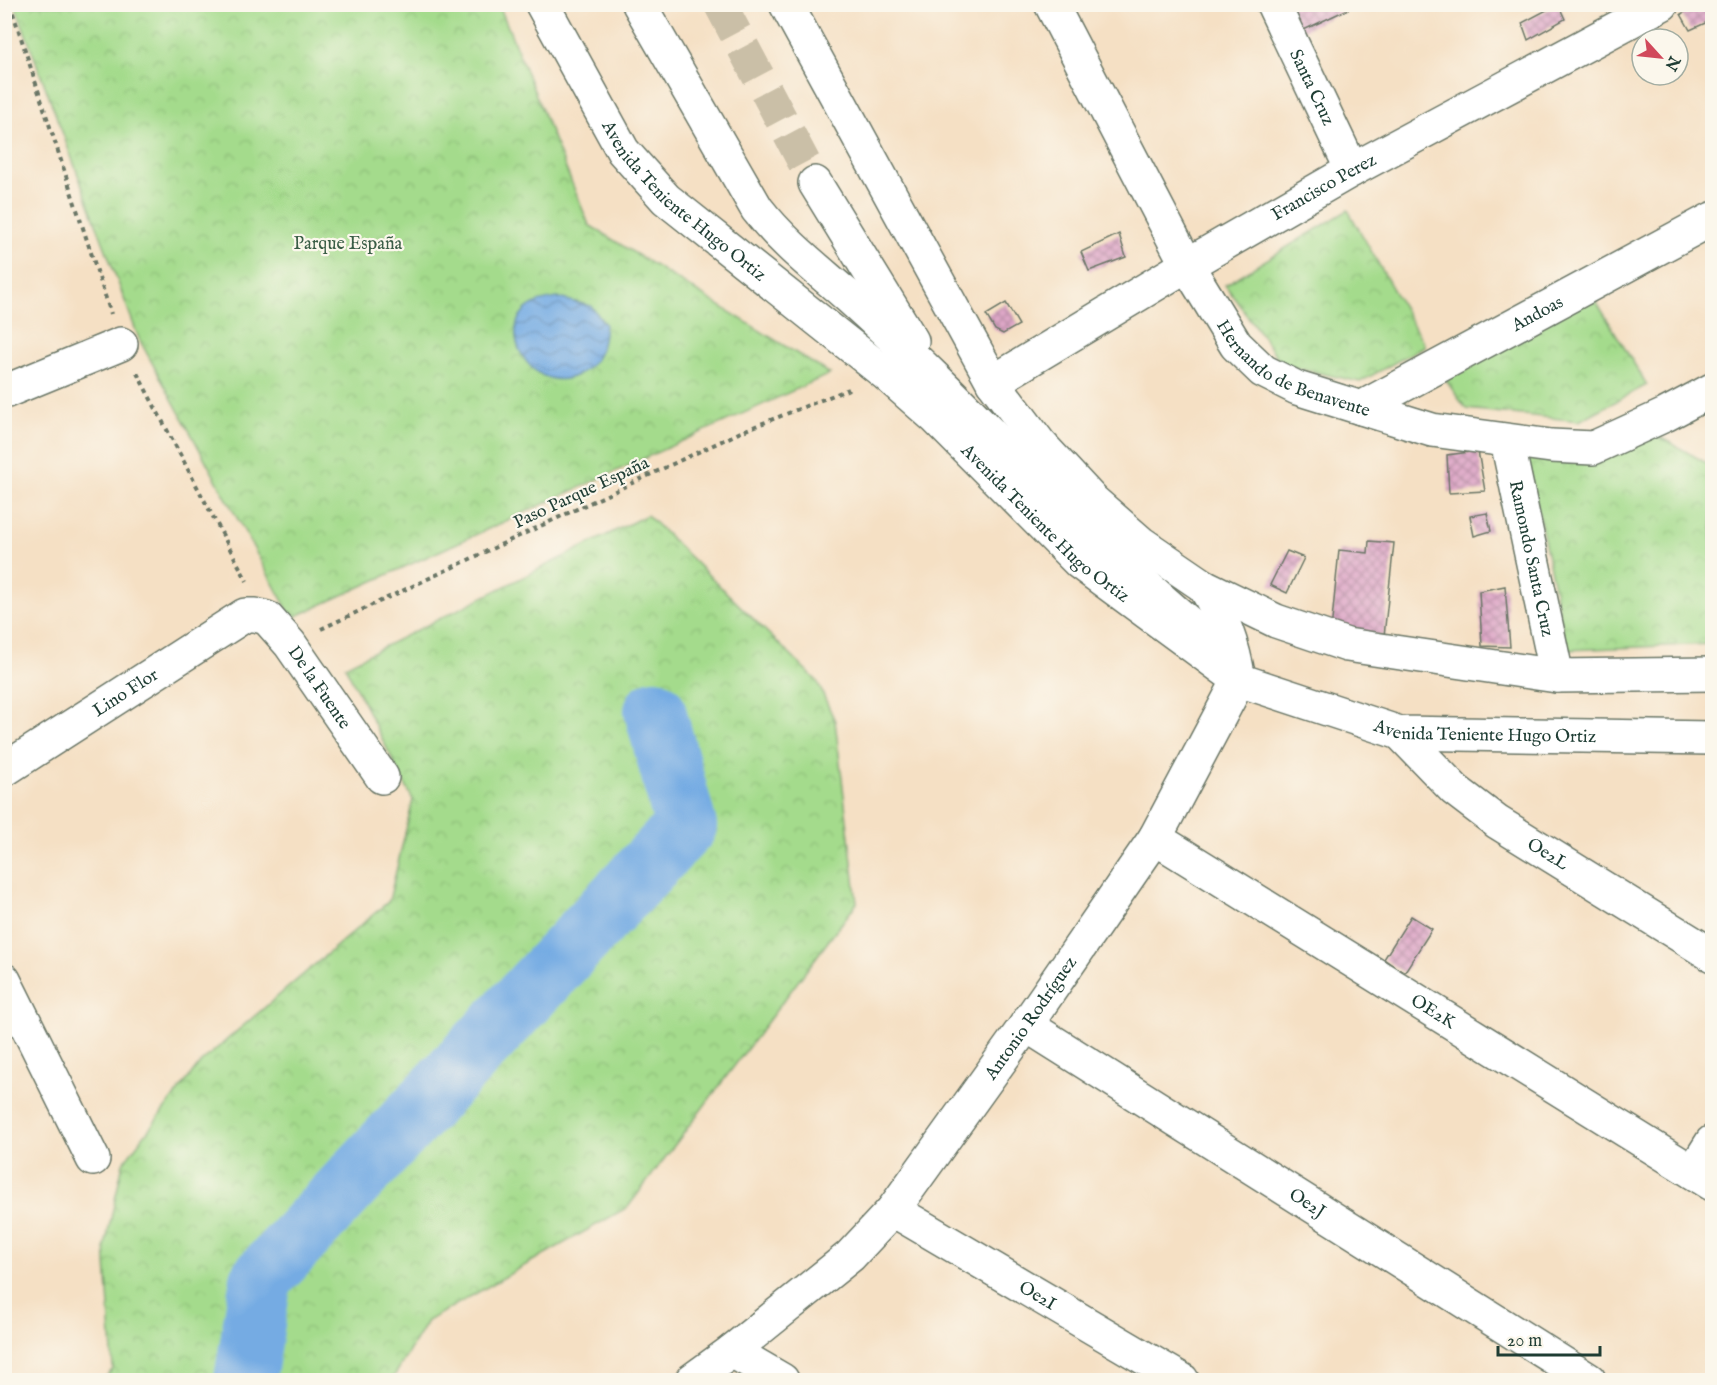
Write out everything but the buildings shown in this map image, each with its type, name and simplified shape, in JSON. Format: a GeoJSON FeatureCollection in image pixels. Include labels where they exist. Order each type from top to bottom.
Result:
{"type":"FeatureCollection","features":[{"type":"Feature","properties":{"kind":"street","name":"Avenida Teniente Hugo Ortiz"},"geometry":{"type":"LineString","coordinates":[[542,4],[623,151],[666,199],[886,374],[936,418],[1080,563],[1239,680],[1400,733],[1713,738]]}},
{"type":"Feature","properties":{"kind":"street"},"geometry":{"type":"LineString","coordinates":[[639,4],[757,209],[775,233],[935,378],[1091,535],[1163,603],[1220,648],[1239,680]]}},
{"type":"Feature","properties":{"kind":"street"},"geometry":{"type":"LineString","coordinates":[[786,4],[993,382],[1040,444],[1093,501],[1141,543],[1204,586],[1276,621],[1347,645],[1557,676],[1713,674]]}},
{"type":"Feature","properties":{"kind":"street","name":"Hernando de Benavente"},"geometry":{"type":"LineString","coordinates":[[1051,4],[1187,265],[1236,345],[1263,371],[1297,388],[1432,430],[1551,446],[1593,448],[1713,390]]}},
{"type":"Feature","properties":{"kind":"street","name":"Santa Cruz"},"geometry":{"type":"LineString","coordinates":[[1273,4],[1353,170]]}},
{"type":"Feature","properties":{"kind":"street","name":"Francisco Perez"},"geometry":{"type":"LineString","coordinates":[[993,382],[1187,265],[1353,170],[1662,4]]}},
{"type":"Feature","properties":{"kind":"street"},"geometry":{"type":"LineString","coordinates":[[814,183],[935,378]]}},
{"type":"Feature","properties":{"kind":"street","name":"Andoas"},"geometry":{"type":"LineString","coordinates":[[1361,408],[1713,219]]}},
{"type":"Feature","properties":{"kind":"street"},"geometry":{"type":"LineString","coordinates":[[4,392],[121,344]]}},
{"type":"Feature","properties":{"kind":"street","name":"Ramondo Santa Cruz"},"geometry":{"type":"LineString","coordinates":[[1508,441],[1557,676]]}},
{"type":"Feature","properties":{"kind":"street"},"geometry":{"type":"LineString","coordinates":[[1204,586],[1226,628],[1234,651],[1239,680]]}},
{"type":"Feature","properties":{"kind":"street","name":"De la Fuente"},"geometry":{"type":"LineString","coordinates":[[245,615],[267,618],[290,644],[382,777]]}},
{"type":"Feature","properties":{"kind":"street","name":"Lino Flor"},"geometry":{"type":"LineString","coordinates":[[4,770],[245,615]]}},
{"type":"Feature","properties":{"kind":"street","name":"Antonio Rodríguez"},"geometry":{"type":"LineString","coordinates":[[692,1380],[732,1351],[849,1256],[894,1210],[1026,1026],[1155,837],[1239,680]]}},
{"type":"Feature","properties":{"kind":"street","name":"Oe2L"},"geometry":{"type":"LineString","coordinates":[[1400,733],[1455,790],[1497,822],[1713,955]]}},
{"type":"Feature","properties":{"kind":"street","name":"OE2K"},"geometry":{"type":"LineString","coordinates":[[1155,837],[1703,1178]]}},
{"type":"Feature","properties":{"kind":"street"},"geometry":{"type":"LineString","coordinates":[[4,980],[93,1158]]}},
{"type":"Feature","properties":{"kind":"street","name":"Oe2J"},"geometry":{"type":"LineString","coordinates":[[1026,1026],[1588,1380]]}},
{"type":"Feature","properties":{"kind":"street"},"geometry":{"type":"LineString","coordinates":[[1703,1178],[1713,1142]]}},
{"type":"Feature","properties":{"kind":"street","name":"Oe2I"},"geometry":{"type":"LineString","coordinates":[[894,1210],[1182,1380]]}},
{"type":"Feature","properties":{"kind":"street"},"geometry":{"type":"LineString","coordinates":[[732,1351],[782,1380]]}},
{"type":"Feature","properties":{"kind":"path","name":"Paso Parque España"},"geometry":{"type":"LineString","coordinates":[[290,644],[743,431],[886,374]]}},
{"type":"Feature","properties":{"kind":"green space","name":"Parque España"},"geometry":{"type":"Polygon","coordinates":[[[15,5],[499,5],[589,225],[830,374],[292,618],[139,339],[15,5]]]}},
{"type":"Feature","properties":{"kind":"green space"},"geometry":{"type":"Polygon","coordinates":[[[1348,210],[1425,346],[1360,382],[1283,365],[1225,285],[1348,210]]]}},
{"type":"Feature","properties":{"kind":"green space"},"geometry":{"type":"Polygon","coordinates":[[[1593,296],[1647,385],[1579,421],[1466,409],[1443,376],[1593,296]]]}},
{"type":"Feature","properties":{"kind":"green space"},"geometry":{"type":"Polygon","coordinates":[[[1658,436],[1712,466],[1712,644],[1567,650],[1527,457],[1658,436]]]}},
{"type":"Feature","properties":{"kind":"green space"},"geometry":{"type":"Polygon","coordinates":[[[647,515],[817,681],[835,721],[857,903],[628,1207],[427,1321],[392,1380],[103,1380],[113,1369],[105,1246],[123,1163],[201,1062],[389,901],[413,800],[345,666],[647,515]]]}},
{"type":"Feature","properties":{"kind":"water"},"geometry":{"type":"Polygon","coordinates":[[[558,298],[591,306],[605,324],[603,340],[596,359],[579,374],[564,379],[549,378],[537,372],[526,362],[519,349],[516,336],[517,322],[524,311],[531,305],[558,298]]]}},
{"type":"Feature","properties":{"kind":"waterway"},"geometry":{"type":"LineString","coordinates":[[245,1380],[261,1279],[686,826],[655,711]]}},
{"type":"Feature","properties":{"kind":"tunnel"},"geometry":{"type":"LineString","coordinates":[[720,4],[815,183]]}}]}
